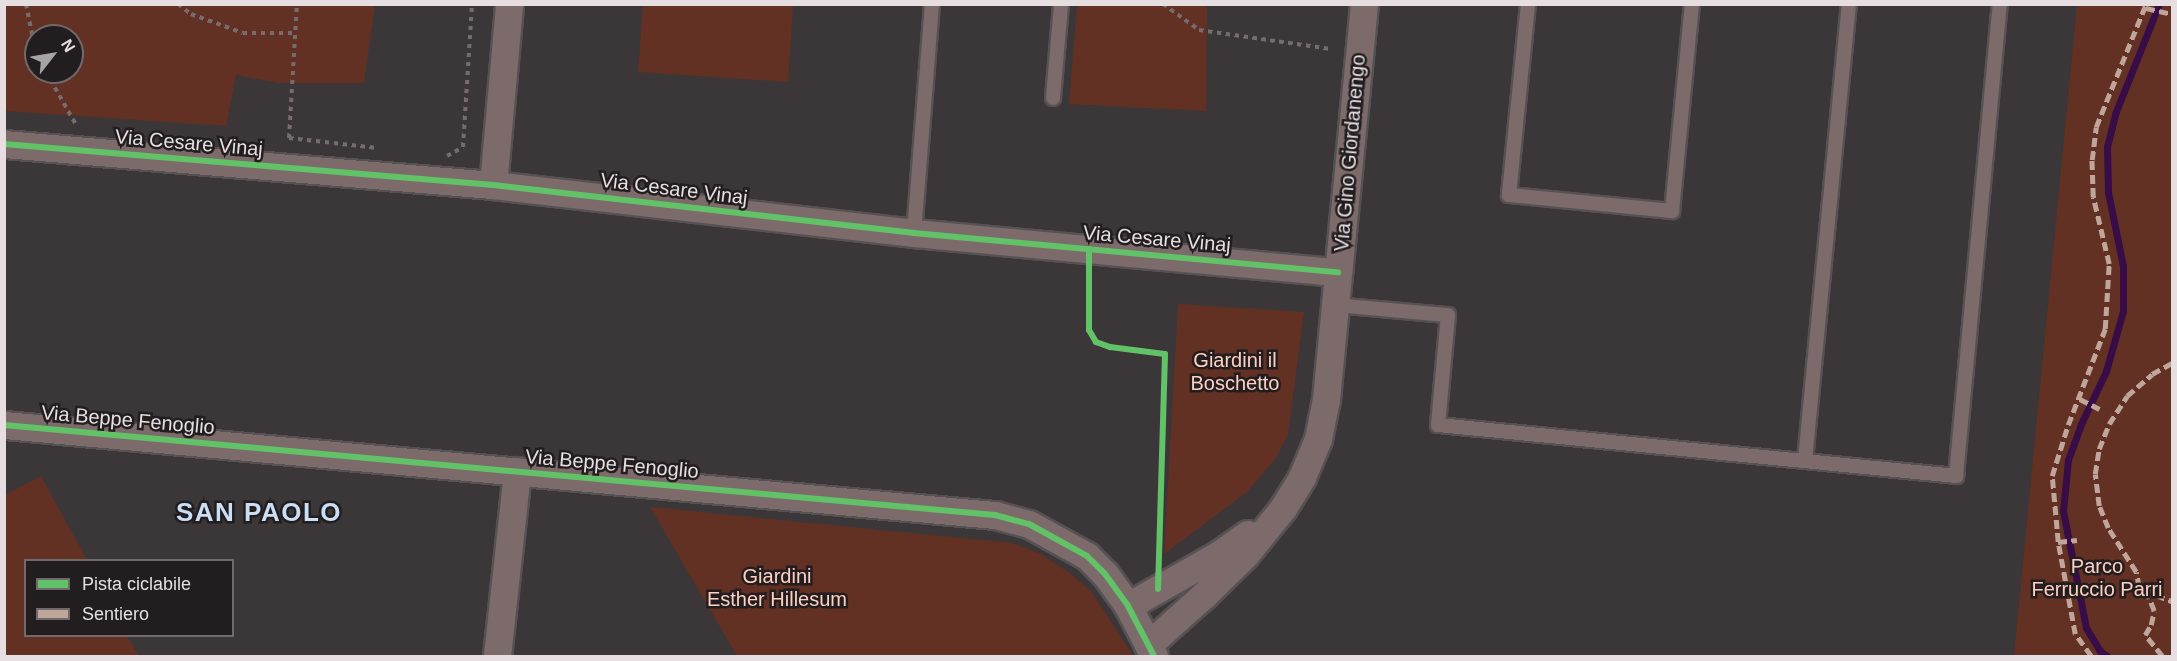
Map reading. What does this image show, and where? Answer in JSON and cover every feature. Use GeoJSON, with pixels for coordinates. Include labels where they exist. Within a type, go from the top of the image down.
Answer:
{"type":"FeatureCollection","features":[{"type":"Feature","properties":{"kind":"street"},"geometry":{"type":"LineString","coordinates":[[493,185],[510,4]]}},
{"type":"Feature","properties":{"kind":"street","name":"Via Gino Giordanengo"},"geometry":{"type":"LineString","coordinates":[[1151,651],[1237,563],[1282,508],[1302,477],[1318,439],[1326,399],[1364,4]]}},
{"type":"Feature","properties":{"kind":"street","name":"Via Cesare Vinaj"},"geometry":{"type":"LineString","coordinates":[[4,144],[493,185],[914,233],[1338,272]]}},
{"type":"Feature","properties":{"kind":"street","name":"Via Beppe Fenoglio"},"geometry":{"type":"LineString","coordinates":[[4,425],[995,515],[1029,524],[1087,556],[1106,574],[1128,606],[1151,651]]}},
{"type":"Feature","properties":{"kind":"street"},"geometry":{"type":"LineString","coordinates":[[497,657],[517,471]]}},
{"type":"Feature","properties":{"kind":"street","name":"Via Gino Giordanengo"},"geometry":{"type":"LineString","coordinates":[[1128,606],[1219,554],[1282,508]]}},
{"type":"Feature","properties":{"kind":"lane"},"geometry":{"type":"LineString","coordinates":[[914,233],[932,4]]}},
{"type":"Feature","properties":{"kind":"lane"},"geometry":{"type":"LineString","coordinates":[[1053,98],[1061,4]]}},
{"type":"Feature","properties":{"kind":"lane"},"geometry":{"type":"LineString","coordinates":[[1528,4],[1509,195],[1672,211],[1692,4]]}},
{"type":"Feature","properties":{"kind":"lane"},"geometry":{"type":"LineString","coordinates":[[1805,460],[1849,4]]}},
{"type":"Feature","properties":{"kind":"lane"},"geometry":{"type":"LineString","coordinates":[[1335,304],[1448,315],[1438,425],[1956,476],[2000,4]]}},
{"type":"Feature","properties":{"kind":"path"},"geometry":{"type":"LineString","coordinates":[[26,4],[30,24]]}},
{"type":"Feature","properties":{"kind":"path"},"geometry":{"type":"LineString","coordinates":[[178,4],[191,14],[243,33],[294,33]]}},
{"type":"Feature","properties":{"kind":"path"},"geometry":{"type":"LineString","coordinates":[[287,168],[297,4]]}},
{"type":"Feature","properties":{"kind":"path"},"geometry":{"type":"LineString","coordinates":[[436,155],[447,156],[463,147],[472,4]]}},
{"type":"Feature","properties":{"kind":"path"},"geometry":{"type":"LineString","coordinates":[[1163,4],[1199,30],[1331,49]]}},
{"type":"Feature","properties":{"kind":"path"},"geometry":{"type":"LineString","coordinates":[[53,84],[75,123]]}},
{"type":"Feature","properties":{"kind":"path"},"geometry":{"type":"LineString","coordinates":[[289,138],[380,148]]}},
{"type":"Feature","properties":{"kind":"green space"},"geometry":{"type":"Polygon","coordinates":[[[5,4],[375,4],[364,83],[279,83],[236,75],[226,126],[5,111],[5,4]]]}},
{"type":"Feature","properties":{"kind":"green space"},"geometry":{"type":"Polygon","coordinates":[[[643,4],[793,5],[788,82],[638,72],[643,4]]]}},
{"type":"Feature","properties":{"kind":"green space"},"geometry":{"type":"Polygon","coordinates":[[[1077,5],[1207,5],[1206,111],[1069,104],[1077,5]]]}},
{"type":"Feature","properties":{"kind":"green space","name":"Parco Ferruccio Parri"},"geometry":{"type":"Polygon","coordinates":[[[2077,5],[2172,5],[2172,656],[2014,656],[2077,5]]]}},
{"type":"Feature","properties":{"kind":"green space","name":"Giardini il Boschetto"},"geometry":{"type":"Polygon","coordinates":[[[1178,304],[1304,312],[1288,434],[1276,458],[1247,492],[1164,554],[1178,304]]]}},
{"type":"Feature","properties":{"kind":"green space"},"geometry":{"type":"Polygon","coordinates":[[[41,476],[86,559],[24,559],[24,637],[128,637],[139,656],[5,656],[5,495],[41,476]]]}},
{"type":"Feature","properties":{"kind":"green space","name":"Giardini Esther Hillesum"},"geometry":{"type":"Polygon","coordinates":[[[650,507],[1012,543],[1041,554],[1091,591],[1132,654],[1129,656],[737,656],[650,507]]]}},
{"type":"Feature","properties":{"kind":"waterway"},"geometry":{"type":"LineString","coordinates":[[2107,656],[2100,651],[2086,628],[2063,511],[2068,460],[2081,424],[2106,371],[2123,311],[2123,266],[2108,192],[2107,147],[2115,114],[2159,4]]}},
{"type":"Feature","properties":{"kind":"marked path"},"geometry":{"type":"LineString","coordinates":[[2091,656],[2075,634],[2058,542],[2052,476],[2068,425],[2105,329],[2109,264],[2093,197],[2092,160],[2096,127],[2146,4]]}},
{"type":"Feature","properties":{"kind":"marked path"},"geometry":{"type":"LineString","coordinates":[[2146,8],[2168,13]]}},
{"type":"Feature","properties":{"kind":"marked path"},"geometry":{"type":"LineString","coordinates":[[2162,656],[2145,635],[2151,625],[2154,611],[2149,598],[2139,587],[2136,572],[2108,528],[2099,506],[2095,474],[2099,449],[2109,424],[2127,396],[2152,374],[2172,363]]}},
{"type":"Feature","properties":{"kind":"marked path"},"geometry":{"type":"LineString","coordinates":[[2080,399],[2100,409]]}},
{"type":"Feature","properties":{"kind":"marked path"},"geometry":{"type":"LineString","coordinates":[[2058,542],[2077,540]]}},
{"type":"Feature","properties":{"kind":"marked path"},"geometry":{"type":"LineString","coordinates":[[2148,586],[2156,595],[2172,601]]}},
{"type":"Feature","properties":{"kind":"cycle path"},"geometry":{"type":"LineString","coordinates":[[4,144],[493,185],[914,233],[1338,272]]}},
{"type":"Feature","properties":{"kind":"cycle path"},"geometry":{"type":"LineString","coordinates":[[1089,249],[1089,330],[1096,342],[1110,347],[1165,354],[1158,589]]}},
{"type":"Feature","properties":{"kind":"cycle path"},"geometry":{"type":"LineString","coordinates":[[4,425],[995,515],[1029,524],[1087,556],[1105,574],[1128,606],[1154,656]]}},
{"type":"Feature","properties":{"kind":"district","name":"SAN PAOLO"},"geometry":{"type":"Point","coordinates":[259,513]}}]}
